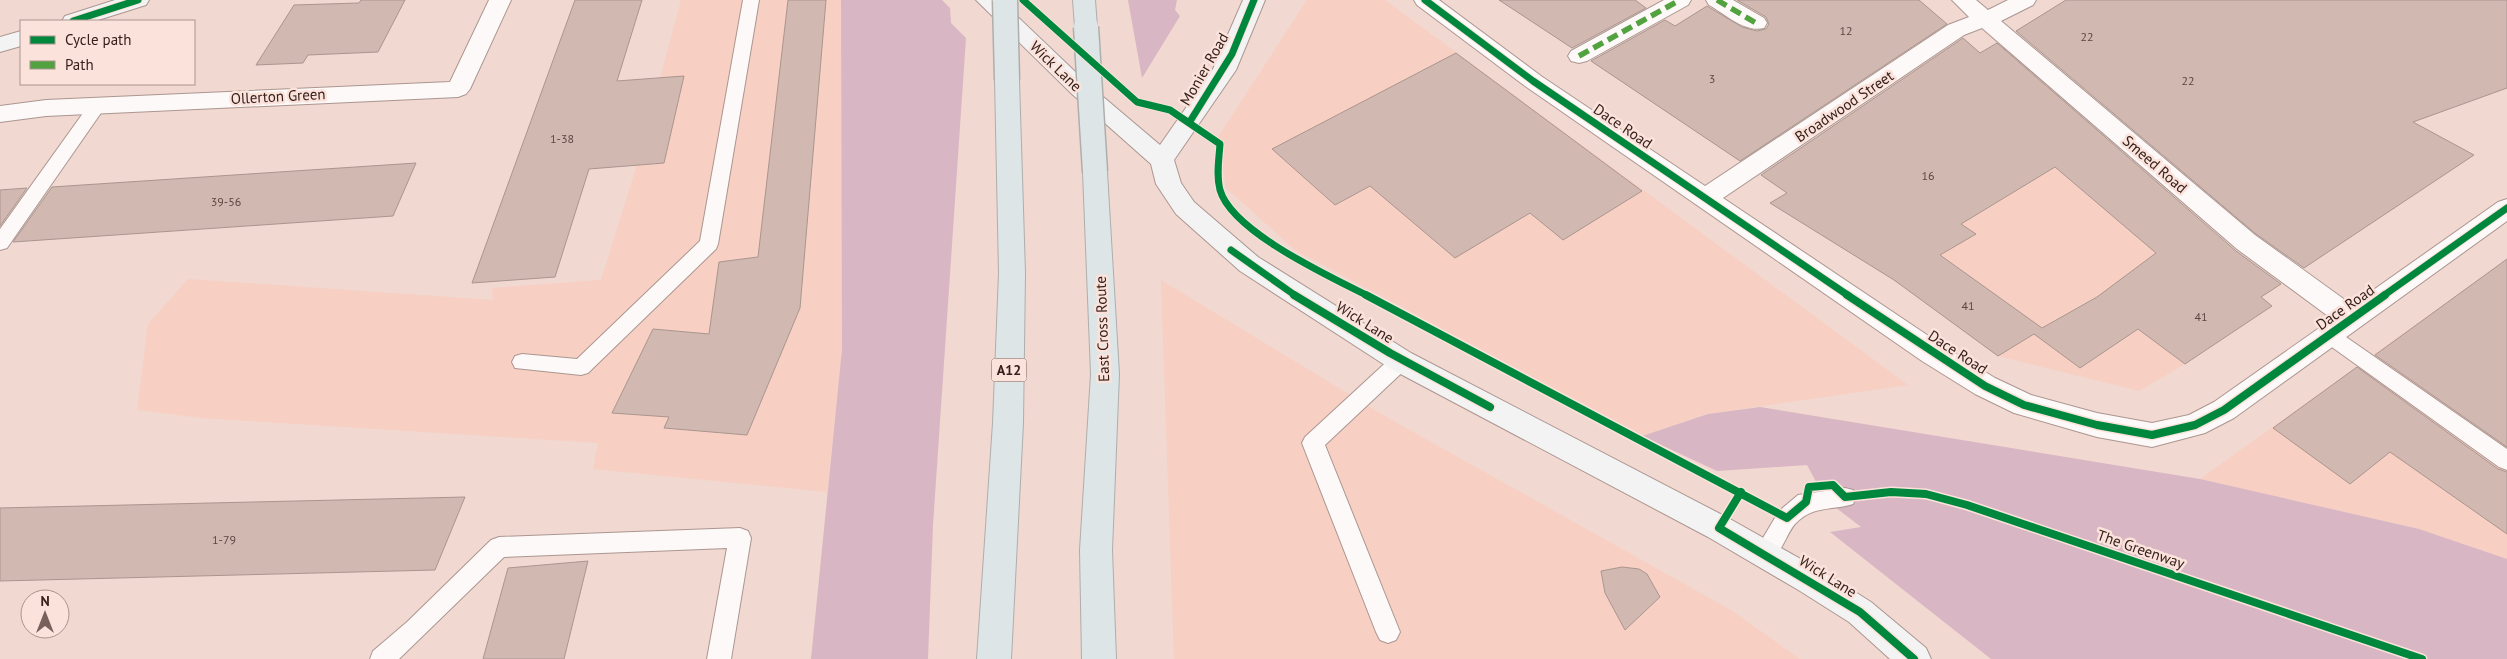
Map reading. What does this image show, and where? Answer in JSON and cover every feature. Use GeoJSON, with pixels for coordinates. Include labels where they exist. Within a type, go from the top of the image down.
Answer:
{"type":"FeatureCollection","features":[{"type":"Feature","properties":{"kind":"highway","name":"A12"},"geometry":{"type":"LineString","coordinates":[[994,659],[1008,423],[1012,273],[1005,0]]}},
{"type":"Feature","properties":{"kind":"highway","name":"East Cross Route"},"geometry":{"type":"LineString","coordinates":[[1084,0],[1105,374],[1096,550],[1099,659]]}},
{"type":"Feature","properties":{"kind":"street"},"geometry":{"type":"LineString","coordinates":[[76,20],[138,0]]}},
{"type":"Feature","properties":{"kind":"street","name":"Ollerton Green"},"geometry":{"type":"LineString","coordinates":[[0,114],[46,108],[458,89],[500,0]]}},
{"type":"Feature","properties":{"kind":"street","name":"Wick Lane"},"geometry":{"type":"LineString","coordinates":[[987,0],[1080,89],[1162,160],[1169,184],[1185,208],[1231,250],[1268,278],[1401,361],[1765,553],[1860,612],[1914,659]]}},
{"type":"Feature","properties":{"kind":"street","name":"Monier Road"},"geometry":{"type":"LineString","coordinates":[[1162,160],[1224,70],[1254,0]]}},
{"type":"Feature","properties":{"kind":"street","name":"Dace Road"},"geometry":{"type":"LineString","coordinates":[[1425,0],[1532,81],[1985,386],[2024,405],[2097,425],[2152,435],[2195,425],[2224,410],[2507,208]]}},
{"type":"Feature","properties":{"kind":"street"},"geometry":{"type":"LineString","coordinates":[[1579,56],[1680,0]]}},
{"type":"Feature","properties":{"kind":"street"},"geometry":{"type":"LineString","coordinates":[[1717,0],[1756,23]]}},
{"type":"Feature","properties":{"kind":"street","name":"Smeed Road"},"geometry":{"type":"LineString","coordinates":[[1963,0],[2246,242],[2352,319]]}},
{"type":"Feature","properties":{"kind":"street","name":"Broadwood Street"},"geometry":{"type":"LineString","coordinates":[[1705,198],[1956,30],[1986,19],[2025,0]]}},
{"type":"Feature","properties":{"kind":"street"},"geometry":{"type":"LineString","coordinates":[[0,45],[20,38]]}},
{"type":"Feature","properties":{"kind":"lane"},"geometry":{"type":"LineString","coordinates":[[522,362],[581,367],[708,244],[751,0]]}},
{"type":"Feature","properties":{"kind":"lane"},"geometry":{"type":"LineString","coordinates":[[0,243],[96,106]]}},
{"type":"Feature","properties":{"kind":"lane"},"geometry":{"type":"LineString","coordinates":[[2329,335],[2507,461]]}},
{"type":"Feature","properties":{"kind":"lane"},"geometry":{"type":"LineString","coordinates":[[1388,632],[1313,443],[1401,361]]}},
{"type":"Feature","properties":{"kind":"lane"},"geometry":{"type":"LineString","coordinates":[[1765,553],[1788,518],[1806,502],[1845,498]]}},
{"type":"Feature","properties":{"kind":"lane"},"geometry":{"type":"LineString","coordinates":[[382,659],[415,630],[499,547],[740,538],[719,659]]}},
{"type":"Feature","properties":{"kind":"shaded area"},"geometry":{"type":"Polygon","coordinates":[[[681,0],[841,0],[842,349],[827,492],[593,469],[598,443],[201,418],[137,410],[148,324],[188,279],[493,300],[492,288],[601,280],[637,165],[681,0]]]}},
{"type":"Feature","properties":{"kind":"shaded area"},"geometry":{"type":"Polygon","coordinates":[[[841,0],[942,0],[950,8],[951,23],[966,38],[933,525],[928,659],[811,659],[842,349],[841,0]]]}},
{"type":"Feature","properties":{"kind":"shaded area"},"geometry":{"type":"Polygon","coordinates":[[[1128,0],[1177,0],[1175,10],[1180,16],[1142,78],[1128,0]]]}},
{"type":"Feature","properties":{"kind":"shaded area"},"geometry":{"type":"Polygon","coordinates":[[[1307,0],[1385,0],[1908,385],[1708,414],[1642,436],[1295,250],[1226,188],[1218,137],[1307,0]]]}},
{"type":"Feature","properties":{"kind":"shaded area"},"geometry":{"type":"Polygon","coordinates":[[[2089,146],[2196,242],[2272,306],[2185,364],[2139,391],[1998,356],[1894,280],[1975,234],[1961,224],[2089,146]]]}},
{"type":"Feature","properties":{"kind":"shaded area"},"geometry":{"type":"Polygon","coordinates":[[[2507,259],[2507,559],[2419,529],[2200,479],[2507,259]]]}},
{"type":"Feature","properties":{"kind":"shaded area"},"geometry":{"type":"Polygon","coordinates":[[[1161,280],[1390,419],[1731,610],[1800,659],[1174,659],[1161,280]]]}},
{"type":"Feature","properties":{"kind":"shaded area"},"geometry":{"type":"Polygon","coordinates":[[[1760,407],[2200,479],[2419,529],[2507,559],[2507,659],[1991,659],[1830,532],[1861,527],[1826,500],[1807,465],[1717,471],[1642,436],[1708,414],[1760,407]]]}},
{"type":"Feature","properties":{"kind":"building"},"geometry":{"type":"Polygon","coordinates":[[[361,0],[405,0],[378,52],[308,55],[303,63],[256,65],[294,5],[359,3],[361,0]]]}},
{"type":"Feature","properties":{"kind":"building"},"geometry":{"type":"Polygon","coordinates":[[[575,0],[642,0],[617,81],[684,76],[664,163],[589,169],[555,277],[472,283],[575,0]]]}},
{"type":"Feature","properties":{"kind":"building"},"geometry":{"type":"Polygon","coordinates":[[[788,0],[826,0],[800,308],[747,435],[664,428],[669,417],[612,413],[653,329],[709,334],[719,262],[758,257],[788,0]]]}},
{"type":"Feature","properties":{"kind":"building"},"geometry":{"type":"Polygon","coordinates":[[[1499,0],[1635,0],[1646,8],[1572,48],[1499,0]]]}},
{"type":"Feature","properties":{"kind":"building"},"geometry":{"type":"Polygon","coordinates":[[[1737,0],[1919,0],[1947,24],[1740,161],[1591,61],[1665,20],[1675,26],[1707,6],[1742,27],[1757,31],[1766,29],[1769,24],[1766,17],[1737,0]]]}},
{"type":"Feature","properties":{"kind":"building"},"geometry":{"type":"Polygon","coordinates":[[[2066,0],[2507,0],[2507,88],[2413,122],[2474,155],[2304,268],[2256,234],[2016,31],[2066,0]]]}},
{"type":"Feature","properties":{"kind":"building"},"geometry":{"type":"Polygon","coordinates":[[[1963,38],[1980,53],[1997,43],[2236,251],[2281,284],[2261,297],[2272,306],[2185,364],[2138,329],[2080,368],[2034,334],[1998,356],[1894,280],[1770,203],[1787,193],[1761,175],[1963,38]],[[2055,167],[1961,224],[1976,234],[1940,255],[2042,328],[2097,297],[2156,253],[2055,167]]]}},
{"type":"Feature","properties":{"kind":"building"},"geometry":{"type":"Polygon","coordinates":[[[1456,53],[1642,191],[1563,240],[1530,213],[1455,258],[1370,186],[1335,205],[1272,149],[1456,53]]]}},
{"type":"Feature","properties":{"kind":"building"},"geometry":{"type":"Polygon","coordinates":[[[416,163],[393,216],[13,242],[52,187],[416,163]]]}},
{"type":"Feature","properties":{"kind":"building"},"geometry":{"type":"Polygon","coordinates":[[[27,188],[0,226],[0,190],[27,188]]]}},
{"type":"Feature","properties":{"kind":"building"},"geometry":{"type":"Polygon","coordinates":[[[2507,259],[2507,447],[2375,355],[2507,259]]]}},
{"type":"Feature","properties":{"kind":"building"},"geometry":{"type":"Polygon","coordinates":[[[2357,367],[2498,469],[2507,472],[2507,534],[2390,452],[2350,484],[2273,428],[2357,367]]]}},
{"type":"Feature","properties":{"kind":"building"},"geometry":{"type":"Polygon","coordinates":[[[465,497],[435,570],[0,581],[0,508],[465,497]]]}},
{"type":"Feature","properties":{"kind":"building"},"geometry":{"type":"Polygon","coordinates":[[[588,561],[564,659],[483,659],[508,568],[588,561]]]}},
{"type":"Feature","properties":{"kind":"building"},"geometry":{"type":"Polygon","coordinates":[[[1622,567],[1639,569],[1647,574],[1660,597],[1625,630],[1605,593],[1601,571],[1622,567]]]}},
{"type":"Feature","properties":{"kind":"marked path"},"geometry":{"type":"LineString","coordinates":[[1579,56],[1680,0]]}},
{"type":"Feature","properties":{"kind":"marked path"},"geometry":{"type":"LineString","coordinates":[[1717,0],[1756,23]]}},
{"type":"Feature","properties":{"kind":"cycle path"},"geometry":{"type":"LineString","coordinates":[[76,20],[138,0]]}},
{"type":"Feature","properties":{"kind":"cycle path","name":"The Greenway"},"geometry":{"type":"LineString","coordinates":[[1023,0],[1137,102],[1170,110],[1220,144],[1218,167],[1220,191],[1224,201],[1231,210],[1251,228],[1294,257],[1787,518],[1806,502],[1809,487],[1833,485],[1845,497],[1891,492],[1926,494],[1967,505],[2422,659]]}},
{"type":"Feature","properties":{"kind":"cycle path"},"geometry":{"type":"LineString","coordinates":[[1189,123],[1232,54],[1254,0]]}},
{"type":"Feature","properties":{"kind":"cycle path"},"geometry":{"type":"LineString","coordinates":[[1425,0],[1533,81],[1932,353],[1985,386],[2024,405],[2097,425],[2152,435],[2195,425],[2224,410],[2507,208]]}},
{"type":"Feature","properties":{"kind":"cycle path"},"geometry":{"type":"LineString","coordinates":[[1231,250],[1292,294],[1324,314],[1423,372],[1490,407]]}},
{"type":"Feature","properties":{"kind":"cycle path"},"geometry":{"type":"LineString","coordinates":[[1741,492],[1719,528],[1811,581],[1860,612],[1914,659]]}}]}
